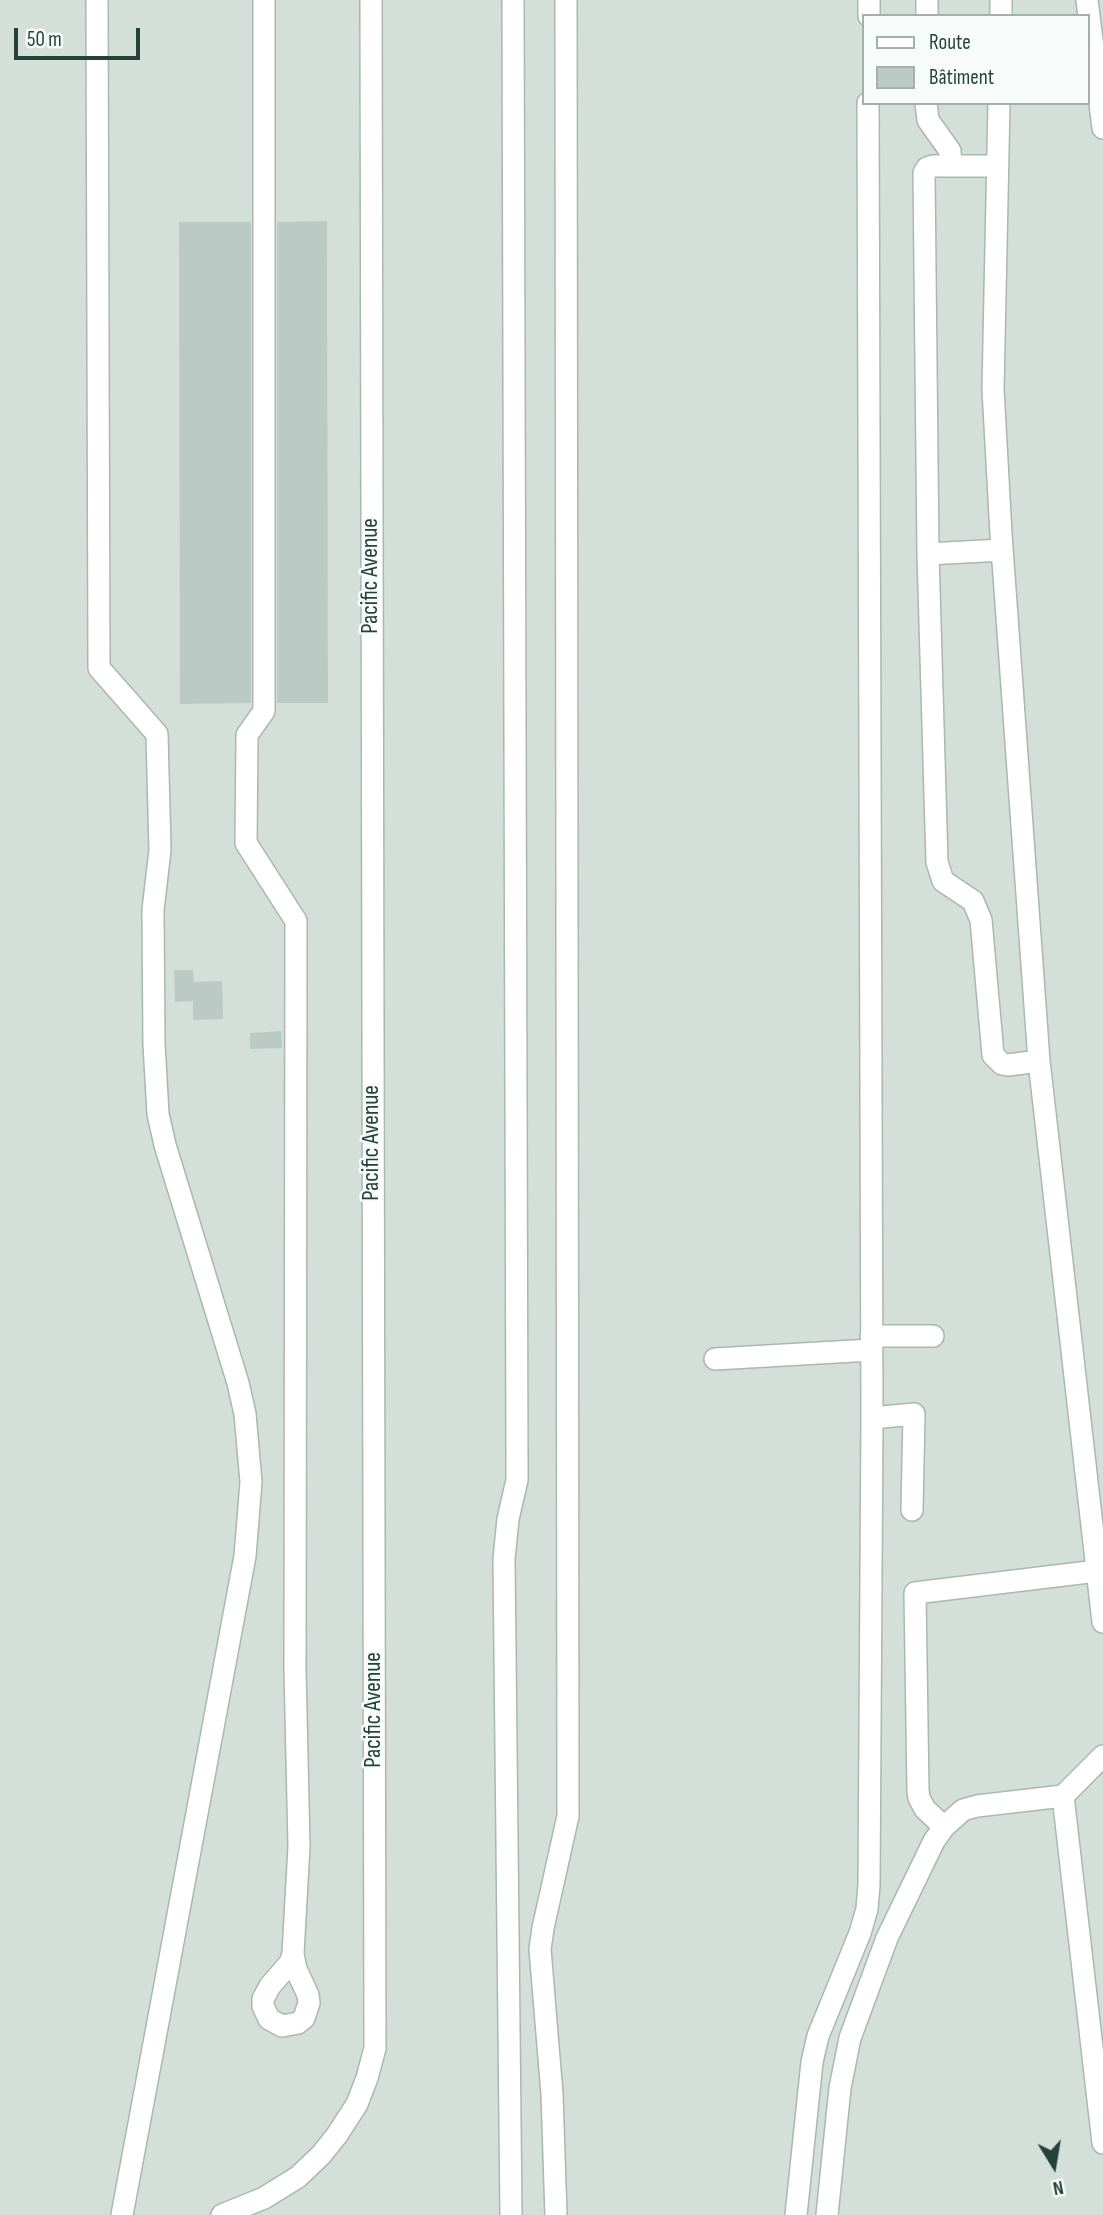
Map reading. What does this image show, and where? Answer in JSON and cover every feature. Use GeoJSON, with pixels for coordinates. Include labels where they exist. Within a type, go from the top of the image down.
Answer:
{"type":"FeatureCollection","features":[{"type":"Feature","properties":{"kind":"street"},"geometry":{"type":"LineString","coordinates":[[97,0],[99,668],[157,734],[160,850],[153,910],[154,1044],[158,1114],[238,1383],[247,1427],[251,1482],[245,1556],[122,2215]]}},
{"type":"Feature","properties":{"kind":"street"},"geometry":{"type":"LineString","coordinates":[[264,0],[264,711],[247,735],[246,843],[296,921],[295,1670],[299,1846],[293,1954]]}},
{"type":"Feature","properties":{"kind":"street","name":"Pacific Avenue"},"geometry":{"type":"LineString","coordinates":[[222,2215],[264,2198],[298,2176],[321,2155],[356,2104],[375,2048],[370,0]]}},
{"type":"Feature","properties":{"kind":"street"},"geometry":{"type":"LineString","coordinates":[[510,2215],[504,1559],[508,1519],[517,1480],[513,0]]}},
{"type":"Feature","properties":{"kind":"street"},"geometry":{"type":"LineString","coordinates":[[556,2215],[552,2094],[540,1949],[568,1816],[566,0]]}},
{"type":"Feature","properties":{"kind":"street"},"geometry":{"type":"LineString","coordinates":[[1089,16],[1103,128]]}},
{"type":"Feature","properties":{"kind":"street"},"geometry":{"type":"LineString","coordinates":[[796,2215],[812,2062],[818,2036],[860,1933],[868,1897],[872,1418],[868,105]]}},
{"type":"Feature","properties":{"kind":"street"},"geometry":{"type":"LineString","coordinates":[[926,105],[928,120],[950,151],[951,166]]}},
{"type":"Feature","properties":{"kind":"street"},"geometry":{"type":"LineString","coordinates":[[999,105],[993,389],[1002,550],[1039,1061],[1096,1504],[1097,1571],[1103,1622]]}},
{"type":"Feature","properties":{"kind":"street"},"geometry":{"type":"LineString","coordinates":[[998,166],[933,166],[927,168],[924,173],[928,554],[938,867],[946,883],[973,901],[981,920],[993,1055],[1002,1064],[1008,1065],[1039,1061]]}},
{"type":"Feature","properties":{"kind":"street"},"geometry":{"type":"LineString","coordinates":[[928,554],[1002,550]]}},
{"type":"Feature","properties":{"kind":"street"},"geometry":{"type":"LineString","coordinates":[[715,1359],[933,1336]]}},
{"type":"Feature","properties":{"kind":"street"},"geometry":{"type":"LineString","coordinates":[[872,1418],[914,1414],[912,1510]]}},
{"type":"Feature","properties":{"kind":"street"},"geometry":{"type":"LineString","coordinates":[[944,1827],[925,1809],[918,1790],[915,1593],[1097,1571]]}},
{"type":"Feature","properties":{"kind":"street"},"geometry":{"type":"LineString","coordinates":[[827,2215],[840,2088],[850,2038],[887,1938],[934,1841],[944,1827],[963,1811],[977,1806],[1063,1796],[1103,1756]]}},
{"type":"Feature","properties":{"kind":"street"},"geometry":{"type":"LineString","coordinates":[[1063,1796],[1103,2143]]}},
{"type":"Feature","properties":{"kind":"shaded area"},"geometry":{"type":"Polygon","coordinates":[[[0,0],[1103,0],[1103,2215],[0,2215],[0,0]]]}},
{"type":"Feature","properties":{"kind":"building"},"geometry":{"type":"Polygon","coordinates":[[[327,221],[328,703],[277,703],[277,222],[327,221]]]}},
{"type":"Feature","properties":{"kind":"building"},"geometry":{"type":"Polygon","coordinates":[[[179,222],[251,222],[251,703],[180,704],[179,222]]]}},
{"type":"Feature","properties":{"kind":"building"},"geometry":{"type":"Polygon","coordinates":[[[174,970],[193,970],[194,982],[222,981],[223,1019],[193,1020],[193,1001],[175,1002],[174,970]]]}},
{"type":"Feature","properties":{"kind":"building"},"geometry":{"type":"Polygon","coordinates":[[[281,1031],[282,1048],[250,1049],[250,1033],[281,1031]]]}}]}
